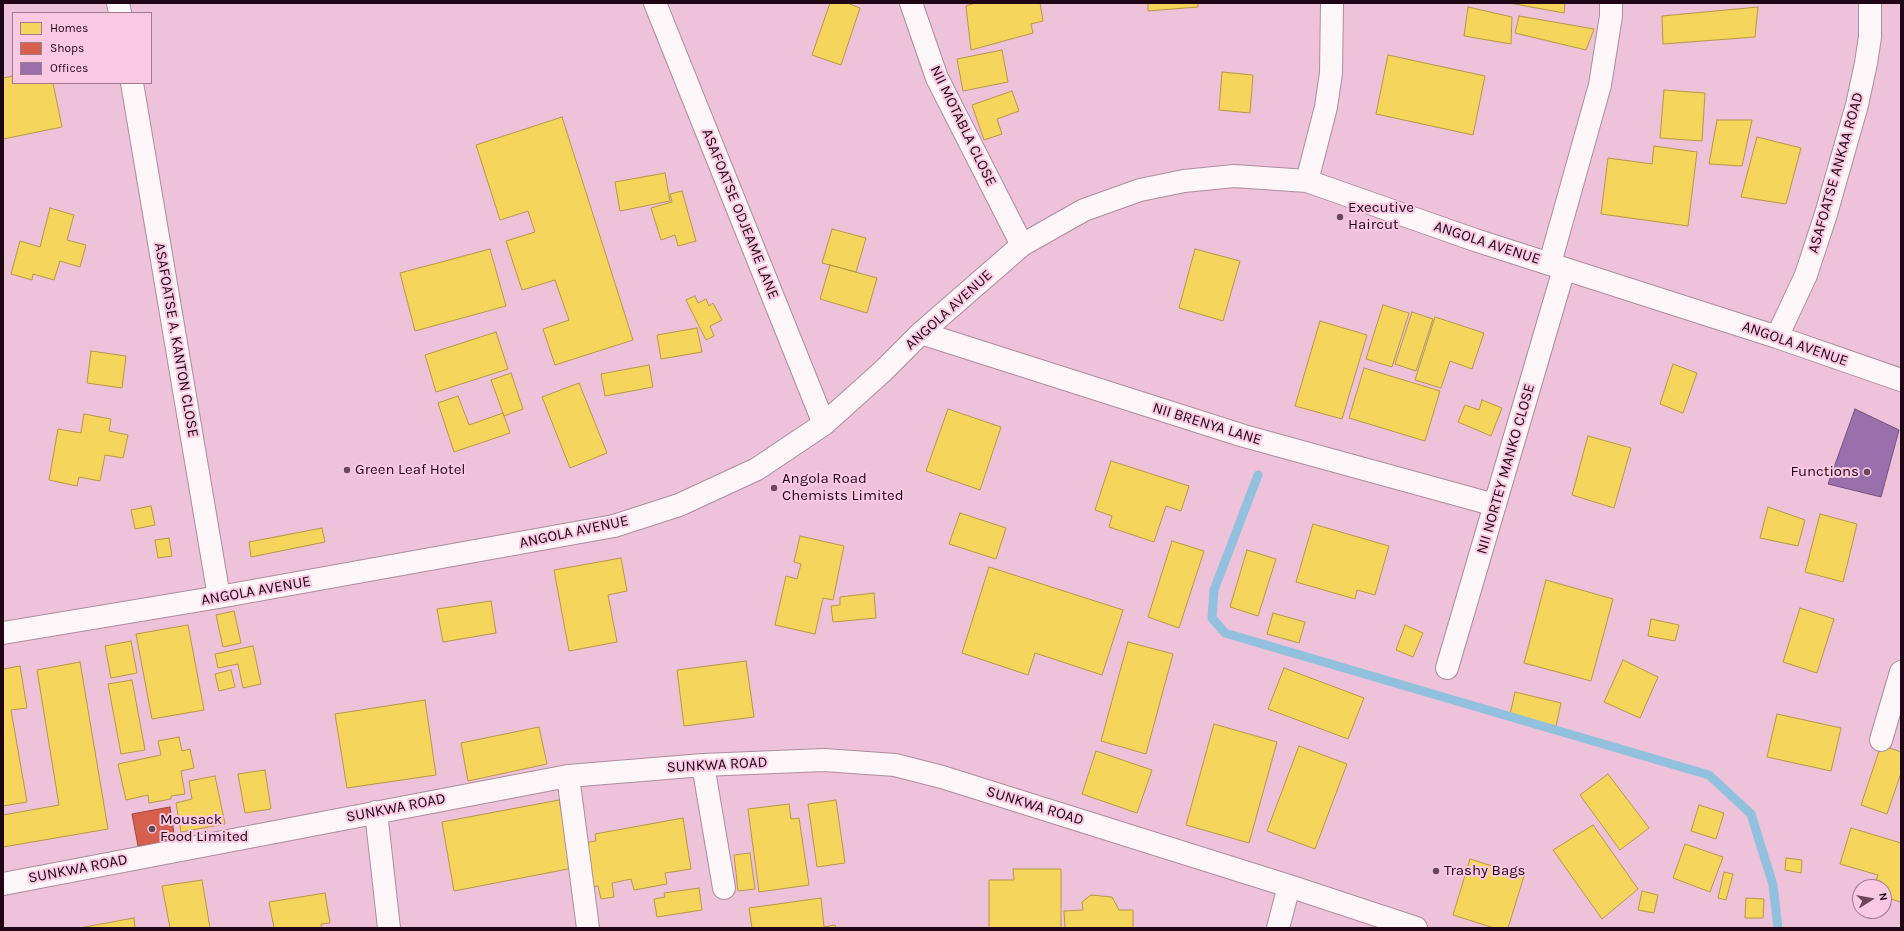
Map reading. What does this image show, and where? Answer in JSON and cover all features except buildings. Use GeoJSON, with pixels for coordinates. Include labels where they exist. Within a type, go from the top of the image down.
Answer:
{"type":"FeatureCollection","features":[{"type":"Feature","properties":{"kind":"street","name":"ASAFOATSE ODJEAME LANE"},"geometry":{"type":"LineString","coordinates":[[655,3],[824,424]]}},
{"type":"Feature","properties":{"kind":"street","name":"NII MOTABLA CLOSE"},"geometry":{"type":"LineString","coordinates":[[912,3],[937,78],[1022,245]]}},
{"type":"Feature","properties":{"kind":"street"},"geometry":{"type":"LineString","coordinates":[[1307,181],[1326,107],[1331,73],[1332,3]]}},
{"type":"Feature","properties":{"kind":"street","name":"NII NORTEY MANKO CLOSE"},"geometry":{"type":"LineString","coordinates":[[1447,668],[1495,505],[1557,266],[1600,85],[1611,16],[1611,3]]}},
{"type":"Feature","properties":{"kind":"street","name":"ASAFOATSE ANKAA ROAD"},"geometry":{"type":"LineString","coordinates":[[1777,337],[1806,276],[1826,214],[1855,113],[1870,37],[1870,3]]}},
{"type":"Feature","properties":{"kind":"street","name":"ASAFOATSE A. KANTON CLOSE"},"geometry":{"type":"LineString","coordinates":[[132,84],[220,598]]}},
{"type":"Feature","properties":{"kind":"street","name":"ANGOLA AVENUE"},"geometry":{"type":"LineString","coordinates":[[3,633],[220,598],[614,526],[680,505],[757,469],[824,424],[883,371],[921,333],[1022,245],[1084,210],[1140,190],[1184,180],[1234,176],[1307,181],[1475,240],[1777,337],[1901,380]]}},
{"type":"Feature","properties":{"kind":"street","name":"NII BRENYA LANE"},"geometry":{"type":"LineString","coordinates":[[921,333],[1244,436],[1495,505]]}},
{"type":"Feature","properties":{"kind":"street"},"geometry":{"type":"LineString","coordinates":[[1881,740],[1901,672]]}},
{"type":"Feature","properties":{"kind":"street","name":"SUNKWA ROAD"},"geometry":{"type":"LineString","coordinates":[[3,884],[568,776],[703,765],[824,760],[895,765],[942,777],[1289,886],[1416,928]]}},
{"type":"Feature","properties":{"kind":"street"},"geometry":{"type":"LineString","coordinates":[[703,765],[724,888]]}},
{"type":"Feature","properties":{"kind":"street"},"geometry":{"type":"LineString","coordinates":[[568,776],[588,928]]}},
{"type":"Feature","properties":{"kind":"street"},"geometry":{"type":"LineString","coordinates":[[376,812],[389,928]]}},
{"type":"Feature","properties":{"kind":"street"},"geometry":{"type":"LineString","coordinates":[[1278,928],[1289,886]]}},
{"type":"Feature","properties":{"kind":"waterway"},"geometry":{"type":"LineString","coordinates":[[1258,475],[1214,590],[1212,618],[1225,633],[1709,775],[1751,814],[1773,885],[1778,928]]}},
{"type":"Feature","properties":{"kind":"place","name":"Executive Haircut"},"geometry":{"type":"Point","coordinates":[1340,217]}},
{"type":"Feature","properties":{"kind":"place","name":"Green Leaf Hotel"},"geometry":{"type":"Point","coordinates":[347,470]}},
{"type":"Feature","properties":{"kind":"place","name":"Functions"},"geometry":{"type":"Point","coordinates":[1867,472]}},
{"type":"Feature","properties":{"kind":"place","name":"Angola Road Chemists Limited"},"geometry":{"type":"Point","coordinates":[774,488]}},
{"type":"Feature","properties":{"kind":"place","name":"Mousack Food Limited"},"geometry":{"type":"Point","coordinates":[152,829]}},
{"type":"Feature","properties":{"kind":"place","name":"Trashy Bags"},"geometry":{"type":"Point","coordinates":[1436,871]}}]}
